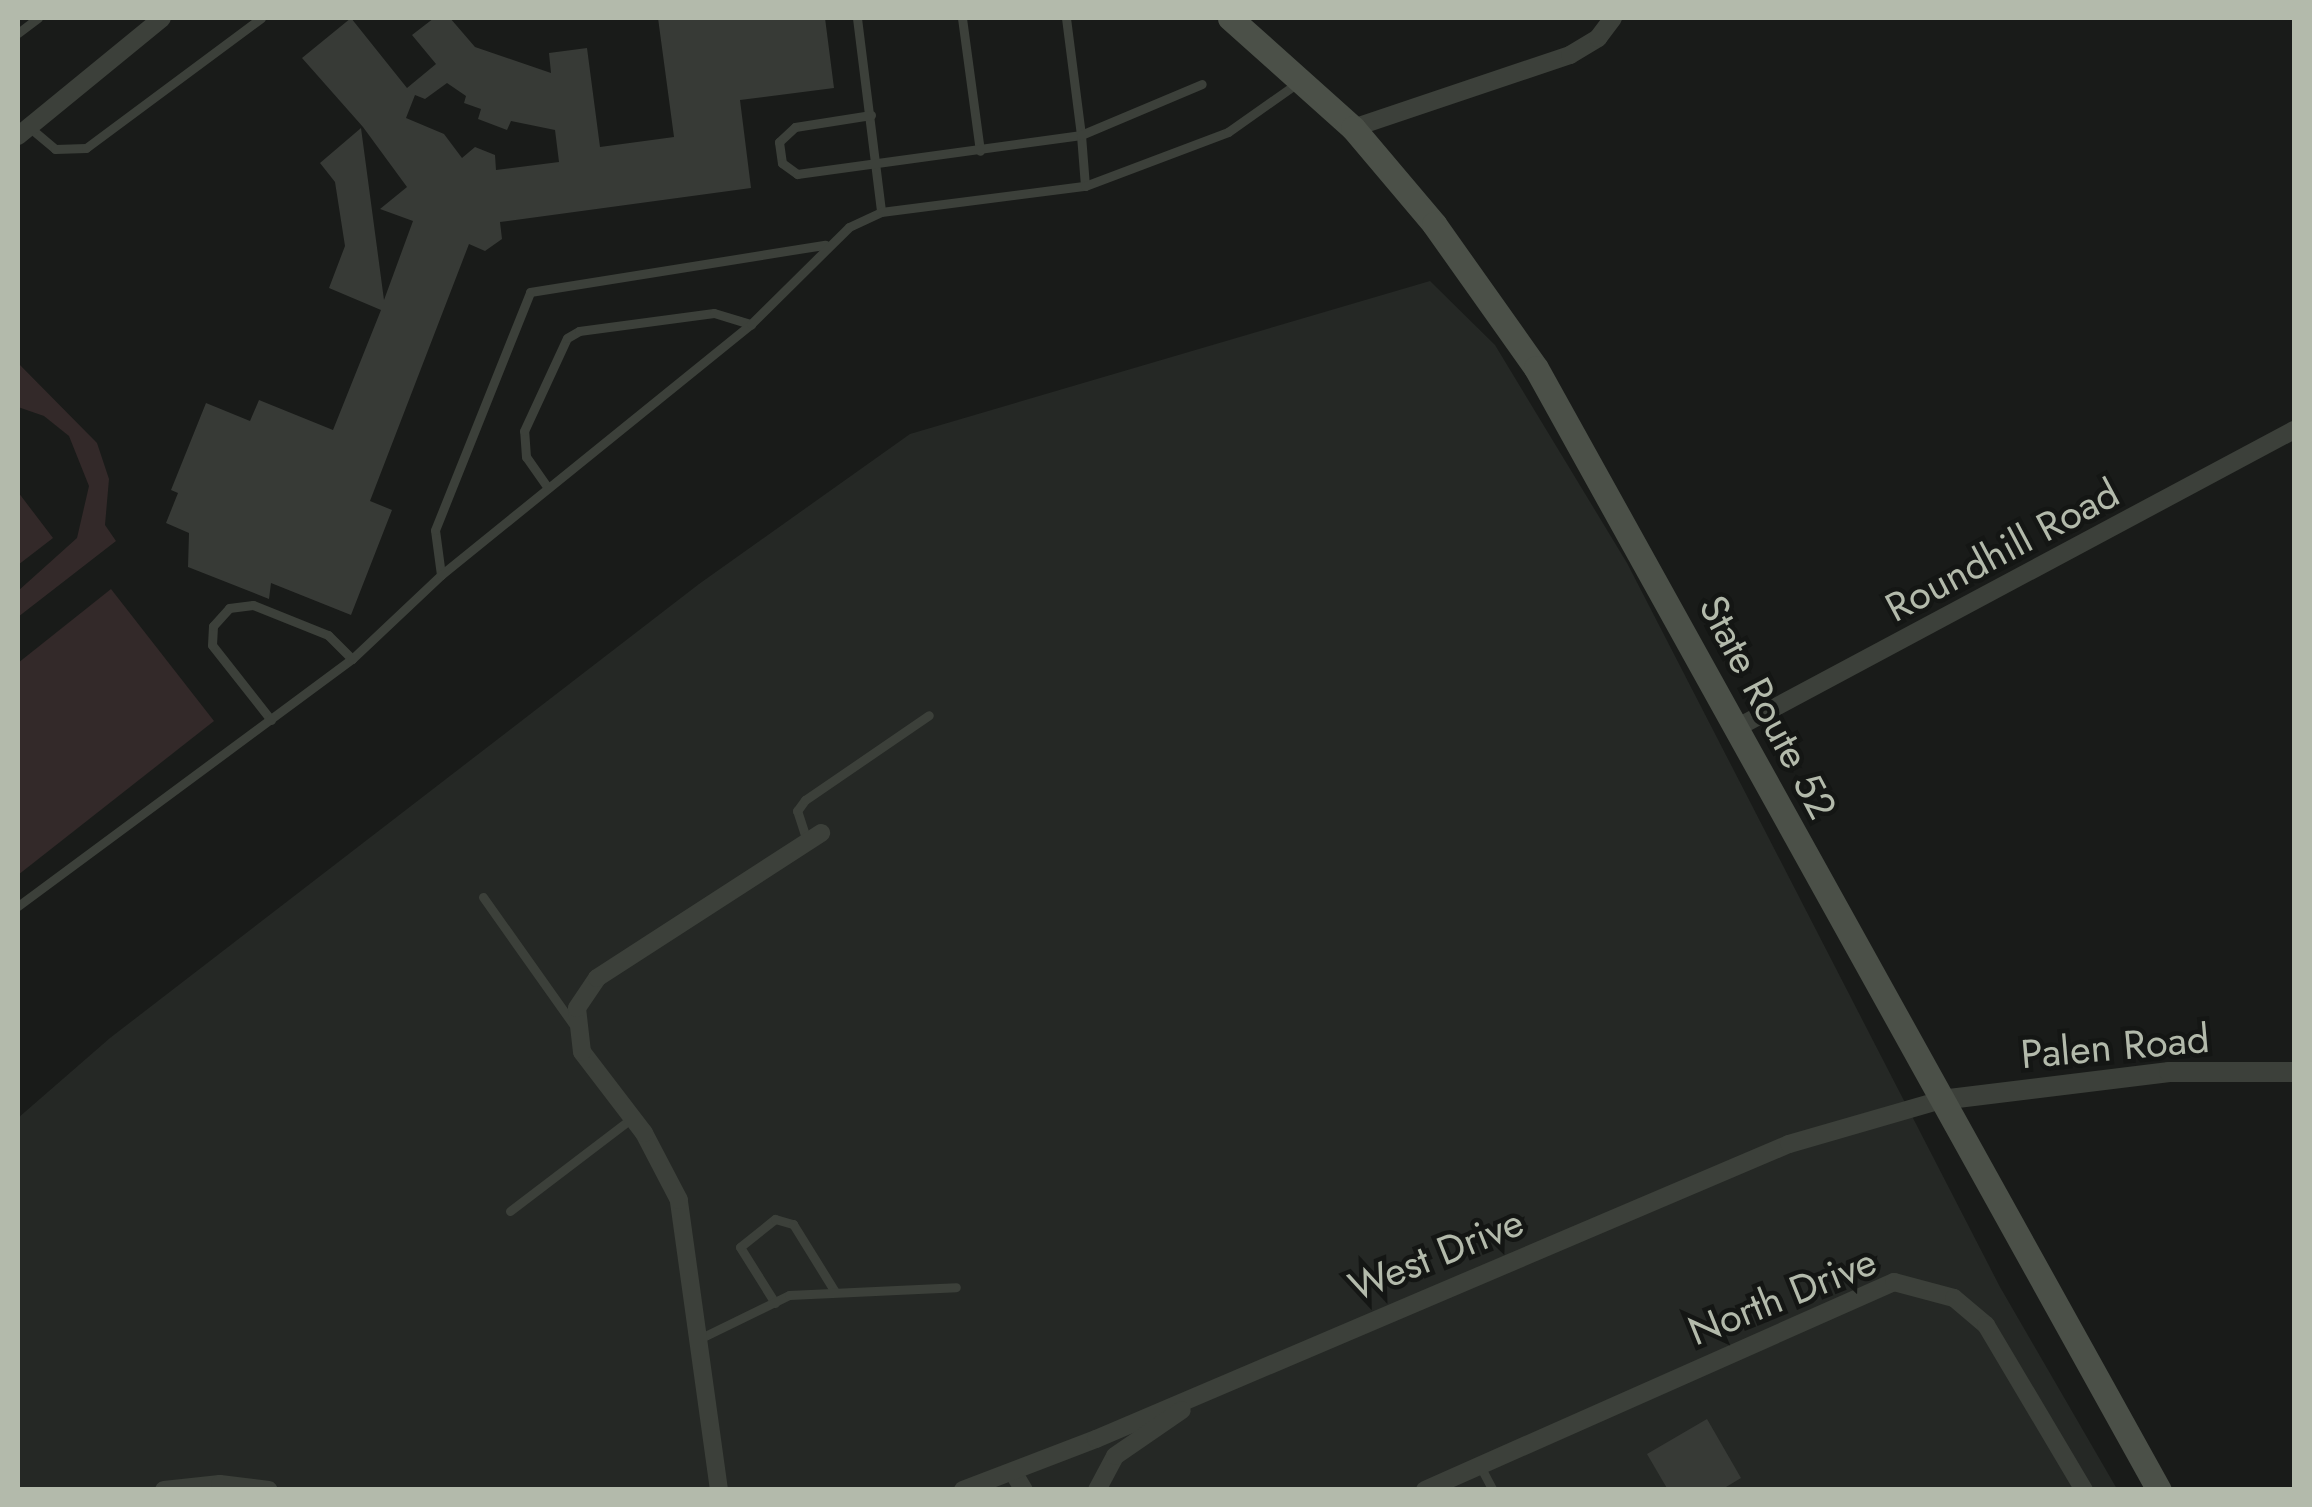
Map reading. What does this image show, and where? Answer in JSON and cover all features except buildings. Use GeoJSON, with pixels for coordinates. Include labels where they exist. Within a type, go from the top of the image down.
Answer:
{"type":"FeatureCollection","features":[{"type":"Feature","properties":{"kind":"main road","name":"State Route 52"},"geometry":{"type":"LineString","coordinates":[[1230,18],[1353,128],[1434,224],[1536,368],[1740,726],[1831,909],[2160,1490]]}},
{"type":"Feature","properties":{"kind":"street"},"geometry":{"type":"LineString","coordinates":[[23,132],[162,18]]}},
{"type":"Feature","properties":{"kind":"street"},"geometry":{"type":"LineString","coordinates":[[1353,128],[1570,55],[1598,38],[1613,18]]}},
{"type":"Feature","properties":{"kind":"street","name":"Roundhill Road"},"geometry":{"type":"LineString","coordinates":[[1740,726],[2294,430]]}},
{"type":"Feature","properties":{"kind":"street"},"geometry":{"type":"LineString","coordinates":[[718,1490],[701,1338],[679,1200],[632,1118],[582,1052],[575,1027],[583,992],[597,978],[814,837]]}},
{"type":"Feature","properties":{"kind":"street","name":"Palen Road"},"geometry":{"type":"LineString","coordinates":[[1942,1100],[2149,1073],[2294,1072]]}},
{"type":"Feature","properties":{"kind":"street","name":"West Drive"},"geometry":{"type":"LineString","coordinates":[[963,1490],[1789,1144],[1942,1100]]}},
{"type":"Feature","properties":{"kind":"street","name":"North Drive"},"geometry":{"type":"LineString","coordinates":[[1425,1490],[1894,1282],[1954,1298],[1986,1325],[2084,1490]]}},
{"type":"Feature","properties":{"kind":"street"},"geometry":{"type":"LineString","coordinates":[[1097,1490],[1116,1456],[1218,1384]]}},
{"type":"Feature","properties":{"kind":"street"},"geometry":{"type":"LineString","coordinates":[[1013,1472],[1024,1490]]}},
{"type":"Feature","properties":{"kind":"street"},"geometry":{"type":"LineString","coordinates":[[164,1490],[220,1484],[269,1490]]}},
{"type":"Feature","properties":{"kind":"lane"},"geometry":{"type":"LineString","coordinates":[[18,33],[38,18]]}},
{"type":"Feature","properties":{"kind":"lane"},"geometry":{"type":"LineString","coordinates":[[23,132],[56,149],[86,148],[261,18]]}},
{"type":"Feature","properties":{"kind":"lane"},"geometry":{"type":"LineString","coordinates":[[858,18],[882,212]]}},
{"type":"Feature","properties":{"kind":"lane"},"geometry":{"type":"LineString","coordinates":[[962,18],[980,151]]}},
{"type":"Feature","properties":{"kind":"lane"},"geometry":{"type":"LineString","coordinates":[[1066,18],[1085,186]]}},
{"type":"Feature","properties":{"kind":"lane"},"geometry":{"type":"LineString","coordinates":[[441,575],[435,530],[530,292],[825,245],[882,212],[1085,186],[1228,132],[1300,81]]}},
{"type":"Feature","properties":{"kind":"lane"},"geometry":{"type":"LineString","coordinates":[[870,115],[795,127],[779,142],[782,164],[798,174],[1081,135],[1202,84]]}},
{"type":"Feature","properties":{"kind":"lane"},"geometry":{"type":"LineString","coordinates":[[18,906],[352,660],[441,575],[751,324],[796,284],[825,245]]}},
{"type":"Feature","properties":{"kind":"lane"},"geometry":{"type":"LineString","coordinates":[[548,488],[526,457],[524,431],[567,338],[714,314],[751,324]]}},
{"type":"Feature","properties":{"kind":"lane"},"geometry":{"type":"LineString","coordinates":[[271,720],[212,645],[213,626],[229,608],[252,606],[328,636],[352,660]]}},
{"type":"Feature","properties":{"kind":"lane"},"geometry":{"type":"LineString","coordinates":[[814,837],[798,811],[805,800],[929,715]]}},
{"type":"Feature","properties":{"kind":"lane"},"geometry":{"type":"LineString","coordinates":[[484,897],[575,1027]]}},
{"type":"Feature","properties":{"kind":"lane"},"geometry":{"type":"LineString","coordinates":[[510,1211],[632,1118]]}},
{"type":"Feature","properties":{"kind":"lane"},"geometry":{"type":"LineString","coordinates":[[775,1303],[740,1247],[775,1219],[793,1224],[834,1290]]}},
{"type":"Feature","properties":{"kind":"lane"},"geometry":{"type":"LineString","coordinates":[[701,1338],[775,1303],[834,1290],[956,1287]]}},
{"type":"Feature","properties":{"kind":"lane"},"geometry":{"type":"LineString","coordinates":[[1478,1464],[1493,1490]]}},
{"type":"Feature","properties":{"kind":"shaded area"},"geometry":{"type":"Polygon","coordinates":[[[1430,281],[1495,345],[1627,563],[2000,1287],[2117,1489],[18,1489],[18,1118],[110,1038],[699,584],[910,434],[1430,281]]]}},
{"type":"Feature","properties":{"kind":"shaded area"},"geometry":{"type":"Polygon","coordinates":[[[18,363],[97,443],[109,479],[105,525],[116,541],[18,617],[18,591],[77,538],[89,486],[69,436],[44,416],[18,407],[18,363]]]}},
{"type":"Feature","properties":{"kind":"shaded area"},"geometry":{"type":"Polygon","coordinates":[[[18,492],[53,538],[18,565],[18,492]]]}},
{"type":"Feature","properties":{"kind":"shaded area"},"geometry":{"type":"Polygon","coordinates":[[[111,589],[214,721],[18,875],[18,663],[111,589]]]}}]}
